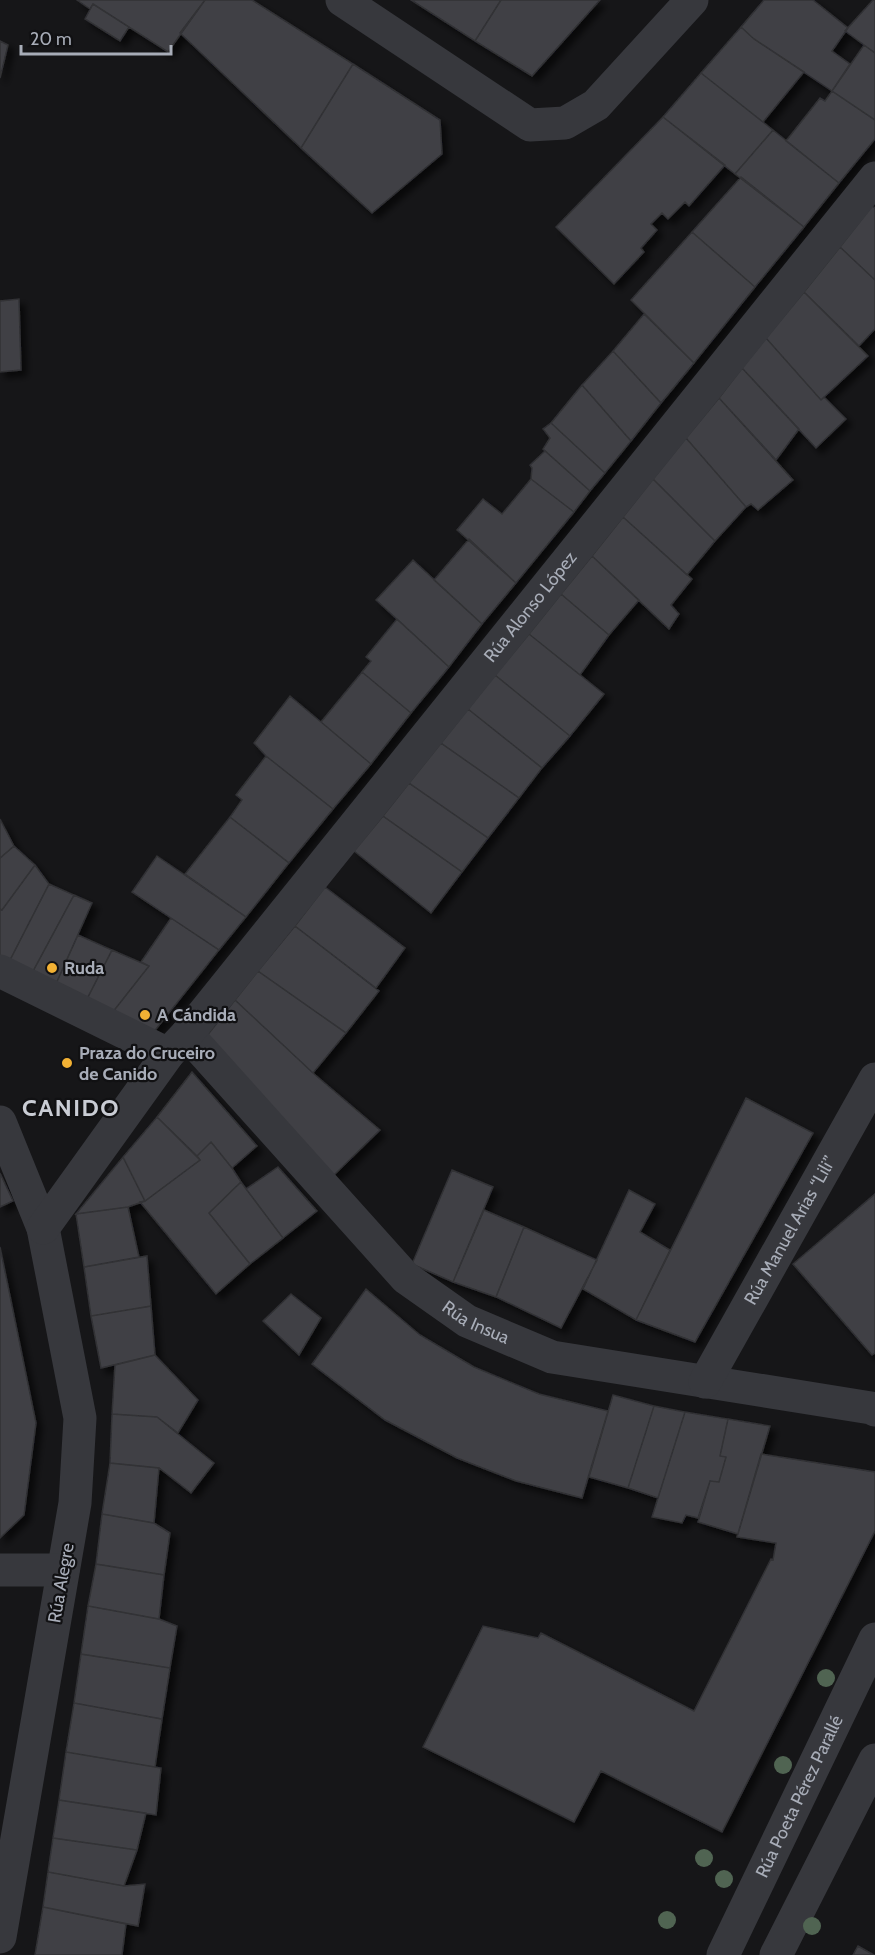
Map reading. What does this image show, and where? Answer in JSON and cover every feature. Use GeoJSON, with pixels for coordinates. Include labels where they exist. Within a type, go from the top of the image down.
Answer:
{"type":"FeatureCollection","features":[{"type":"Feature","properties":{"kind":"street"},"geometry":{"type":"LineString","coordinates":[[342,0],[530,125],[565,123],[596,105],[692,0]]}},
{"type":"Feature","properties":{"kind":"street","name":"Rúa Alonso López"},"geometry":{"type":"LineString","coordinates":[[178,1044],[875,178]]}},
{"type":"Feature","properties":{"kind":"street"},"geometry":{"type":"LineString","coordinates":[[0,971],[178,1044],[43,1228]]}},
{"type":"Feature","properties":{"kind":"street","name":"Rúa Insua"},"geometry":{"type":"LineString","coordinates":[[178,1044],[406,1278],[467,1321],[552,1357],[875,1410]]}},
{"type":"Feature","properties":{"kind":"street","name":"Rúa Manuel Arias “Lili”"},"geometry":{"type":"LineString","coordinates":[[705,1382],[875,1080]]}},
{"type":"Feature","properties":{"kind":"street"},"geometry":{"type":"LineString","coordinates":[[0,1122],[43,1228]]}},
{"type":"Feature","properties":{"kind":"street","name":"Rúa Alegre"},"geometry":{"type":"LineString","coordinates":[[0,1937],[75,1503],[80,1418],[43,1228]]}},
{"type":"Feature","properties":{"kind":"street"},"geometry":{"type":"LineString","coordinates":[[0,1570],[63,1570]]}},
{"type":"Feature","properties":{"kind":"street","name":"Rúa Poeta Pérez Parallé"},"geometry":{"type":"LineString","coordinates":[[723,1955],[875,1639]]}},
{"type":"Feature","properties":{"kind":"street"},"geometry":{"type":"LineString","coordinates":[[776,1955],[875,1760]]}},
{"type":"Feature","properties":{"kind":"building"},"geometry":{"type":"Polygon","coordinates":[[[77,0],[205,0],[168,52],[93,4],[90,9],[77,0]]]}},
{"type":"Feature","properties":{"kind":"building"},"geometry":{"type":"Polygon","coordinates":[[[205,0],[252,0],[353,64],[301,148],[180,33],[205,0]]]}},
{"type":"Feature","properties":{"kind":"building"},"geometry":{"type":"Polygon","coordinates":[[[411,0],[501,0],[475,41],[411,0]]]}},
{"type":"Feature","properties":{"kind":"building"},"geometry":{"type":"Polygon","coordinates":[[[501,0],[600,0],[532,76],[475,41],[501,0]]]}},
{"type":"Feature","properties":{"kind":"building"},"geometry":{"type":"Polygon","coordinates":[[[764,0],[813,0],[848,28],[832,51],[850,64],[832,91],[754,39],[741,27],[764,0]]]}},
{"type":"Feature","properties":{"kind":"building"},"geometry":{"type":"Polygon","coordinates":[[[875,0],[875,53],[845,31],[875,0]]]}},
{"type":"Feature","properties":{"kind":"building"},"geometry":{"type":"Polygon","coordinates":[[[93,4],[129,27],[120,41],[85,19],[93,4]]]}},
{"type":"Feature","properties":{"kind":"building"},"geometry":{"type":"Polygon","coordinates":[[[741,27],[754,39],[804,72],[763,122],[701,73],[741,27]]]}},
{"type":"Feature","properties":{"kind":"building"},"geometry":{"type":"Polygon","coordinates":[[[0,41],[8,45],[0,78],[0,41]]]}},
{"type":"Feature","properties":{"kind":"building"},"geometry":{"type":"Polygon","coordinates":[[[864,45],[875,53],[875,120],[832,91],[864,45]]]}},
{"type":"Feature","properties":{"kind":"building"},"geometry":{"type":"Polygon","coordinates":[[[353,64],[440,120],[442,154],[372,213],[301,148],[353,64]]]}},
{"type":"Feature","properties":{"kind":"building"},"geometry":{"type":"Polygon","coordinates":[[[701,73],[773,130],[735,174],[663,117],[701,73]]]}},
{"type":"Feature","properties":{"kind":"building"},"geometry":{"type":"Polygon","coordinates":[[[832,91],[875,120],[875,139],[839,183],[786,141],[820,98],[825,101],[832,91]]]}},
{"type":"Feature","properties":{"kind":"building"},"geometry":{"type":"Polygon","coordinates":[[[663,117],[725,165],[689,206],[685,202],[668,219],[662,213],[651,224],[657,230],[641,248],[644,252],[614,284],[556,227],[663,117]]]}},
{"type":"Feature","properties":{"kind":"building"},"geometry":{"type":"Polygon","coordinates":[[[773,130],[839,183],[804,227],[735,174],[773,130]]]}},
{"type":"Feature","properties":{"kind":"building"},"geometry":{"type":"Polygon","coordinates":[[[741,177],[804,227],[755,287],[692,232],[741,177]]]}},
{"type":"Feature","properties":{"kind":"building"},"geometry":{"type":"Polygon","coordinates":[[[872,206],[875,208],[875,280],[840,247],[872,206]]]}},
{"type":"Feature","properties":{"kind":"building"},"geometry":{"type":"Polygon","coordinates":[[[692,232],[755,287],[694,363],[631,300],[692,232]]]}},
{"type":"Feature","properties":{"kind":"building"},"geometry":{"type":"Polygon","coordinates":[[[840,247],[875,280],[875,329],[859,346],[804,292],[840,247]]]}},
{"type":"Feature","properties":{"kind":"building"},"geometry":{"type":"Polygon","coordinates":[[[804,292],[868,356],[821,400],[766,338],[804,292]]]}},
{"type":"Feature","properties":{"kind":"building"},"geometry":{"type":"Polygon","coordinates":[[[19,299],[21,370],[0,372],[0,301],[19,299]]]}},
{"type":"Feature","properties":{"kind":"building"},"geometry":{"type":"Polygon","coordinates":[[[644,314],[694,363],[661,403],[613,351],[644,314]]]}},
{"type":"Feature","properties":{"kind":"building"},"geometry":{"type":"Polygon","coordinates":[[[766,338],[821,400],[824,397],[846,419],[816,448],[742,368],[766,338]]]}},
{"type":"Feature","properties":{"kind":"building"},"geometry":{"type":"Polygon","coordinates":[[[613,351],[661,403],[631,441],[582,385],[613,351]]]}},
{"type":"Feature","properties":{"kind":"building"},"geometry":{"type":"Polygon","coordinates":[[[742,368],[799,429],[776,460],[719,398],[742,368]]]}},
{"type":"Feature","properties":{"kind":"building"},"geometry":{"type":"Polygon","coordinates":[[[582,385],[631,441],[605,473],[551,423],[582,385]]]}},
{"type":"Feature","properties":{"kind":"building"},"geometry":{"type":"Polygon","coordinates":[[[719,398],[793,480],[758,510],[751,504],[746,507],[686,438],[719,398]]]}},
{"type":"Feature","properties":{"kind":"building"},"geometry":{"type":"Polygon","coordinates":[[[551,423],[605,473],[590,491],[543,449],[550,438],[543,429],[551,423]]]}},
{"type":"Feature","properties":{"kind":"building"},"geometry":{"type":"Polygon","coordinates":[[[686,438],[746,507],[715,541],[653,479],[686,438]]]}},
{"type":"Feature","properties":{"kind":"building"},"geometry":{"type":"Polygon","coordinates":[[[545,451],[590,491],[574,512],[531,479],[530,465],[545,451]]]}},
{"type":"Feature","properties":{"kind":"building"},"geometry":{"type":"Polygon","coordinates":[[[531,479],[574,512],[516,583],[457,530],[483,499],[502,514],[531,479]]]}},
{"type":"Feature","properties":{"kind":"building"},"geometry":{"type":"Polygon","coordinates":[[[653,479],[715,541],[687,575],[623,517],[653,479]]]}},
{"type":"Feature","properties":{"kind":"building"},"geometry":{"type":"Polygon","coordinates":[[[623,517],[692,579],[671,605],[679,614],[669,629],[592,556],[623,517]]]}},
{"type":"Feature","properties":{"kind":"building"},"geometry":{"type":"Polygon","coordinates":[[[469,539],[516,583],[482,624],[434,580],[469,539]]]}},
{"type":"Feature","properties":{"kind":"building"},"geometry":{"type":"Polygon","coordinates":[[[592,556],[639,600],[609,635],[561,594],[592,556]]]}},
{"type":"Feature","properties":{"kind":"building"},"geometry":{"type":"Polygon","coordinates":[[[413,560],[482,624],[449,667],[376,600],[413,560]]]}},
{"type":"Feature","properties":{"kind":"building"},"geometry":{"type":"Polygon","coordinates":[[[561,594],[609,635],[580,675],[529,634],[561,594]]]}},
{"type":"Feature","properties":{"kind":"building"},"geometry":{"type":"Polygon","coordinates":[[[397,619],[449,667],[411,713],[362,672],[371,661],[366,657],[397,619]]]}},
{"type":"Feature","properties":{"kind":"building"},"geometry":{"type":"Polygon","coordinates":[[[529,634],[604,694],[570,736],[495,675],[529,634]]]}},
{"type":"Feature","properties":{"kind":"building"},"geometry":{"type":"Polygon","coordinates":[[[362,672],[411,713],[371,764],[321,722],[362,672]]]}},
{"type":"Feature","properties":{"kind":"building"},"geometry":{"type":"Polygon","coordinates":[[[495,675],[570,736],[542,768],[468,709],[495,675]]]}},
{"type":"Feature","properties":{"kind":"building"},"geometry":{"type":"Polygon","coordinates":[[[290,696],[371,764],[333,809],[266,756],[254,743],[290,696]]]}},
{"type":"Feature","properties":{"kind":"building"},"geometry":{"type":"Polygon","coordinates":[[[468,709],[542,768],[519,798],[441,743],[468,709]]]}},
{"type":"Feature","properties":{"kind":"building"},"geometry":{"type":"Polygon","coordinates":[[[441,743],[519,798],[488,838],[409,783],[441,743]]]}},
{"type":"Feature","properties":{"kind":"building"},"geometry":{"type":"Polygon","coordinates":[[[266,756],[333,809],[289,863],[230,817],[242,800],[236,795],[266,756]]]}},
{"type":"Feature","properties":{"kind":"building"},"geometry":{"type":"Polygon","coordinates":[[[409,783],[488,838],[462,872],[383,816],[409,783]]]}},
{"type":"Feature","properties":{"kind":"building"},"geometry":{"type":"Polygon","coordinates":[[[383,816],[462,872],[431,913],[354,851],[383,816]]]}},
{"type":"Feature","properties":{"kind":"building"},"geometry":{"type":"Polygon","coordinates":[[[230,817],[289,863],[246,917],[185,874],[230,817]]]}},
{"type":"Feature","properties":{"kind":"building"},"geometry":{"type":"Polygon","coordinates":[[[0,819],[14,846],[0,858],[0,819]]]}},
{"type":"Feature","properties":{"kind":"building"},"geometry":{"type":"Polygon","coordinates":[[[14,846],[35,865],[2,910],[0,909],[0,858],[14,846]]]}},
{"type":"Feature","properties":{"kind":"building"},"geometry":{"type":"Polygon","coordinates":[[[157,856],[246,917],[219,950],[132,892],[157,856]]]}},
{"type":"Feature","properties":{"kind":"building"},"geometry":{"type":"Polygon","coordinates":[[[35,865],[49,884],[8,964],[0,960],[0,909],[2,910],[35,865]]]}},
{"type":"Feature","properties":{"kind":"building"},"geometry":{"type":"Polygon","coordinates":[[[49,884],[74,895],[31,975],[8,964],[49,884]]]}},
{"type":"Feature","properties":{"kind":"building"},"geometry":{"type":"Polygon","coordinates":[[[325,887],[405,948],[376,988],[295,926],[325,887]]]}},
{"type":"Feature","properties":{"kind":"building"},"geometry":{"type":"Polygon","coordinates":[[[74,895],[92,903],[55,986],[31,975],[74,895]]]}},
{"type":"Feature","properties":{"kind":"building"},"geometry":{"type":"Polygon","coordinates":[[[171,918],[219,950],[149,1038],[112,1013],[149,966],[141,962],[171,918]]]}},
{"type":"Feature","properties":{"kind":"building"},"geometry":{"type":"Polygon","coordinates":[[[295,926],[379,991],[346,1033],[258,971],[295,926]]]}},
{"type":"Feature","properties":{"kind":"building"},"geometry":{"type":"Polygon","coordinates":[[[78,935],[112,950],[86,1001],[55,986],[78,935]]]}},
{"type":"Feature","properties":{"kind":"building"},"geometry":{"type":"Polygon","coordinates":[[[112,950],[149,966],[112,1013],[86,1001],[112,950]]]}},
{"type":"Feature","properties":{"kind":"building"},"geometry":{"type":"Polygon","coordinates":[[[258,971],[346,1033],[313,1073],[235,1000],[258,971]]]}},
{"type":"Feature","properties":{"kind":"building"},"geometry":{"type":"Polygon","coordinates":[[[235,1000],[313,1073],[380,1130],[332,1177],[206,1037],[235,1000]]]}},
{"type":"Feature","properties":{"kind":"building"},"geometry":{"type":"Polygon","coordinates":[[[192,1072],[257,1146],[232,1168],[211,1142],[197,1156],[157,1117],[192,1072]]]}},
{"type":"Feature","properties":{"kind":"building"},"geometry":{"type":"Polygon","coordinates":[[[746,1098],[813,1133],[695,1342],[636,1320],[746,1098]]]}},
{"type":"Feature","properties":{"kind":"building"},"geometry":{"type":"Polygon","coordinates":[[[157,1117],[200,1160],[145,1201],[123,1157],[157,1117]]]}},
{"type":"Feature","properties":{"kind":"building"},"geometry":{"type":"Polygon","coordinates":[[[211,1142],[241,1182],[209,1213],[250,1264],[216,1294],[140,1202],[145,1201],[200,1160],[197,1156],[211,1142]]]}},
{"type":"Feature","properties":{"kind":"building"},"geometry":{"type":"Polygon","coordinates":[[[123,1157],[145,1201],[128,1207],[76,1214],[123,1157]]]}},
{"type":"Feature","properties":{"kind":"building"},"geometry":{"type":"Polygon","coordinates":[[[278,1167],[317,1211],[283,1238],[246,1189],[278,1167]]]}},
{"type":"Feature","properties":{"kind":"building"},"geometry":{"type":"Polygon","coordinates":[[[452,1170],[493,1187],[453,1282],[412,1264],[452,1170]]]}},
{"type":"Feature","properties":{"kind":"building"},"geometry":{"type":"Polygon","coordinates":[[[0,1173],[13,1201],[0,1207],[0,1173]]]}},
{"type":"Feature","properties":{"kind":"building"},"geometry":{"type":"Polygon","coordinates":[[[241,1182],[283,1238],[250,1264],[209,1213],[241,1182]]]}},
{"type":"Feature","properties":{"kind":"building"},"geometry":{"type":"Polygon","coordinates":[[[629,1190],[655,1204],[640,1232],[670,1250],[636,1320],[583,1289],[629,1190]]]}},
{"type":"Feature","properties":{"kind":"building"},"geometry":{"type":"Polygon","coordinates":[[[875,1194],[875,1353],[872,1355],[793,1264],[875,1194]]]}},
{"type":"Feature","properties":{"kind":"building"},"geometry":{"type":"Polygon","coordinates":[[[128,1207],[139,1257],[84,1267],[76,1214],[128,1207]]]}},
{"type":"Feature","properties":{"kind":"building"},"geometry":{"type":"Polygon","coordinates":[[[484,1210],[524,1227],[496,1297],[453,1282],[484,1210]]]}},
{"type":"Feature","properties":{"kind":"building"},"geometry":{"type":"Polygon","coordinates":[[[524,1227],[597,1260],[561,1328],[496,1297],[524,1227]]]}},
{"type":"Feature","properties":{"kind":"building"},"geometry":{"type":"Polygon","coordinates":[[[0,1247],[36,1423],[24,1515],[0,1538],[0,1247]]]}},
{"type":"Feature","properties":{"kind":"building"},"geometry":{"type":"Polygon","coordinates":[[[147,1256],[151,1306],[91,1316],[84,1267],[147,1256]]]}},
{"type":"Feature","properties":{"kind":"building"},"geometry":{"type":"Polygon","coordinates":[[[366,1289],[420,1335],[474,1367],[539,1394],[608,1411],[582,1498],[516,1481],[457,1458],[385,1420],[312,1364],[366,1289]]]}},
{"type":"Feature","properties":{"kind":"building"},"geometry":{"type":"Polygon","coordinates":[[[291,1294],[321,1318],[299,1355],[263,1321],[291,1294]]]}},
{"type":"Feature","properties":{"kind":"building"},"geometry":{"type":"Polygon","coordinates":[[[151,1306],[155,1355],[101,1368],[91,1316],[151,1306]]]}},
{"type":"Feature","properties":{"kind":"building"},"geometry":{"type":"Polygon","coordinates":[[[155,1355],[198,1400],[178,1433],[157,1417],[112,1414],[115,1365],[155,1355]]]}},
{"type":"Feature","properties":{"kind":"building"},"geometry":{"type":"Polygon","coordinates":[[[613,1395],[654,1406],[628,1488],[589,1477],[613,1395]]]}},
{"type":"Feature","properties":{"kind":"building"},"geometry":{"type":"Polygon","coordinates":[[[654,1406],[685,1412],[658,1498],[628,1488],[654,1406]]]}},
{"type":"Feature","properties":{"kind":"building"},"geometry":{"type":"Polygon","coordinates":[[[685,1412],[728,1419],[720,1456],[726,1457],[719,1482],[710,1481],[698,1518],[686,1515],[682,1523],[652,1517],[685,1412]]]}},
{"type":"Feature","properties":{"kind":"building"},"geometry":{"type":"Polygon","coordinates":[[[112,1414],[157,1417],[214,1463],[191,1493],[159,1468],[110,1463],[112,1414]]]}},
{"type":"Feature","properties":{"kind":"building"},"geometry":{"type":"Polygon","coordinates":[[[728,1419],[770,1426],[738,1534],[698,1522],[710,1481],[719,1482],[726,1457],[720,1456],[728,1419]]]}},
{"type":"Feature","properties":{"kind":"building"},"geometry":{"type":"Polygon","coordinates":[[[761,1454],[875,1472],[875,1531],[722,1832],[601,1771],[574,1822],[423,1747],[483,1626],[538,1638],[541,1633],[694,1711],[771,1559],[773,1560],[776,1543],[737,1537],[761,1454]]]}},
{"type":"Feature","properties":{"kind":"building"},"geometry":{"type":"Polygon","coordinates":[[[110,1463],[159,1468],[154,1523],[102,1514],[110,1463]]]}},
{"type":"Feature","properties":{"kind":"building"},"geometry":{"type":"Polygon","coordinates":[[[102,1514],[154,1523],[170,1533],[164,1575],[96,1564],[102,1514]]]}},
{"type":"Feature","properties":{"kind":"building"},"geometry":{"type":"Polygon","coordinates":[[[96,1564],[164,1575],[159,1619],[88,1606],[96,1564]]]}},
{"type":"Feature","properties":{"kind":"building"},"geometry":{"type":"Polygon","coordinates":[[[88,1606],[159,1619],[177,1626],[170,1668],[81,1654],[88,1606]]]}},
{"type":"Feature","properties":{"kind":"building"},"geometry":{"type":"Polygon","coordinates":[[[81,1654],[170,1668],[162,1719],[74,1703],[81,1654]]]}},
{"type":"Feature","properties":{"kind":"building"},"geometry":{"type":"Polygon","coordinates":[[[74,1703],[162,1719],[155,1767],[66,1752],[74,1703]]]}},
{"type":"Feature","properties":{"kind":"building"},"geometry":{"type":"Polygon","coordinates":[[[66,1752],[161,1768],[156,1815],[59,1800],[66,1752]]]}},
{"type":"Feature","properties":{"kind":"building"},"geometry":{"type":"Polygon","coordinates":[[[59,1800],[146,1813],[137,1850],[53,1838],[59,1800]]]}},
{"type":"Feature","properties":{"kind":"building"},"geometry":{"type":"Polygon","coordinates":[[[53,1838],[137,1850],[124,1886],[48,1872],[53,1838]]]}},
{"type":"Feature","properties":{"kind":"building"},"geometry":{"type":"Polygon","coordinates":[[[48,1872],[124,1886],[145,1884],[138,1926],[43,1907],[48,1872]]]}},
{"type":"Feature","properties":{"kind":"building"},"geometry":{"type":"Polygon","coordinates":[[[43,1907],[126,1924],[122,1955],[35,1955],[43,1907]]]}},
{"type":"Feature","properties":{"kind":"building"},"geometry":{"type":"Polygon","coordinates":[[[858,1946],[874,1955],[853,1955],[858,1946]]]}},
{"type":"Feature","properties":{"kind":"place","name":"Ruda"},"geometry":{"type":"Point","coordinates":[52,968]}},
{"type":"Feature","properties":{"kind":"place","name":"A Cándida"},"geometry":{"type":"Point","coordinates":[145,1015]}},
{"type":"Feature","properties":{"kind":"place","name":"Praza do Cruceiro de Canido"},"geometry":{"type":"Point","coordinates":[67,1063]}},
{"type":"Feature","properties":{"kind":"district","name":"CANIDO"},"geometry":{"type":"Point","coordinates":[71,1107]}}]}
